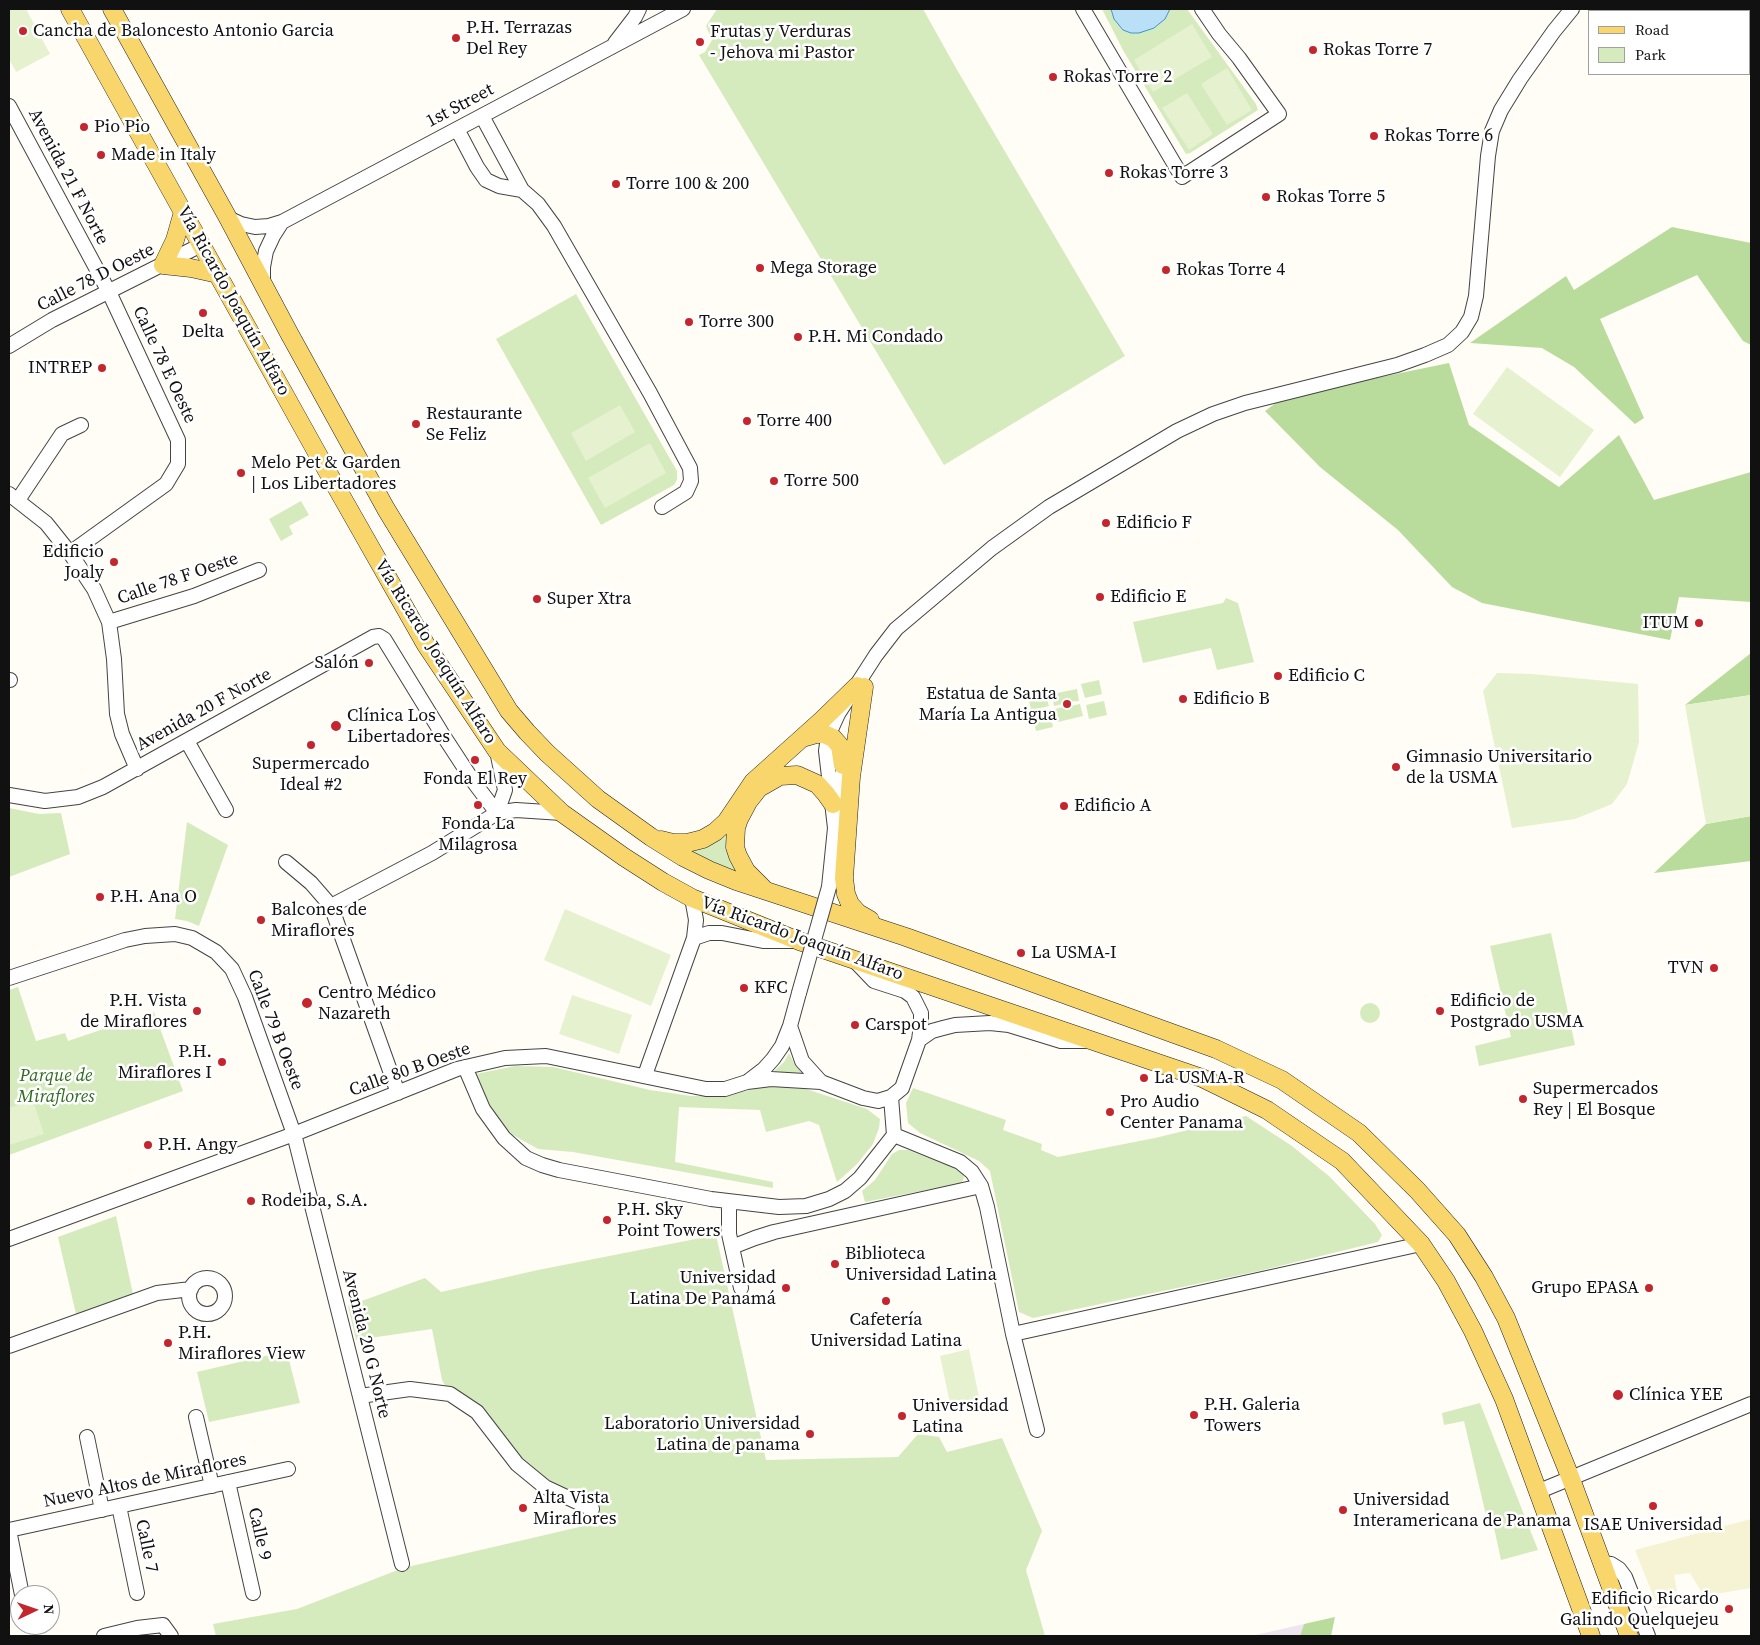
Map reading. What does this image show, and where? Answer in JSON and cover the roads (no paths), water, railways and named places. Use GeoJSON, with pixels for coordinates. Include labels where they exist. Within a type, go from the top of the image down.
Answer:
{"type":"FeatureCollection","features":[{"type":"Feature","properties":{"kind":"main road","name":"Vía Ricardo Joaquín Alfaro"},"geometry":{"type":"LineString","coordinates":[[70,9],[426,645],[497,751],[562,813],[624,857],[692,898],[799,941],[1202,1078],[1268,1110],[1342,1161],[1421,1244],[1446,1281],[1473,1331],[1495,1378],[1591,1636]]}},
{"type":"Feature","properties":{"kind":"main road","name":"Vía Ricardo Joaquín Alfaro"},"geometry":{"type":"LineString","coordinates":[[112,9],[386,509],[509,711],[527,732],[554,760],[598,799],[651,837],[683,857],[709,870],[1216,1049],[1282,1080],[1359,1133],[1417,1190],[1457,1235],[1484,1277],[1506,1318],[1572,1479],[1629,1636]]}},
{"type":"Feature","properties":{"kind":"main road"},"geometry":{"type":"LineString","coordinates":[[183,212],[175,240],[163,265],[191,268],[218,274]]}},
{"type":"Feature","properties":{"kind":"main road"},"geometry":{"type":"LineString","coordinates":[[651,837],[687,843],[703,839],[715,832],[726,822],[753,782],[860,686]]}},
{"type":"Feature","properties":{"kind":"main road"},"geometry":{"type":"LineString","coordinates":[[860,686],[851,777],[844,886],[847,899],[858,912],[906,938]]}},
{"type":"Feature","properties":{"kind":"main road"},"geometry":{"type":"LineString","coordinates":[[801,739],[816,734],[828,736],[836,740],[840,746],[843,764]]}},
{"type":"Feature","properties":{"kind":"main road"},"geometry":{"type":"LineString","coordinates":[[765,890],[746,871],[738,856],[736,847],[736,828],[748,802],[765,784],[780,776],[789,775],[805,778],[817,784],[833,804]]}},
{"type":"Feature","properties":{"kind":"street"},"geometry":{"type":"LineString","coordinates":[[612,46],[639,9]]}},
{"type":"Feature","properties":{"kind":"street"},"geometry":{"type":"LineString","coordinates":[[646,9],[655,24]]}},
{"type":"Feature","properties":{"kind":"street","name":"1st Street"},"geometry":{"type":"LineString","coordinates":[[228,218],[241,224],[255,227],[269,226],[282,222],[683,9]]}},
{"type":"Feature","properties":{"kind":"street"},"geometry":{"type":"LineString","coordinates":[[1083,9],[1182,177],[1279,114],[1202,9]]}},
{"type":"Feature","properties":{"kind":"street"},"geometry":{"type":"LineString","coordinates":[[835,828],[826,761],[828,736],[838,714],[860,686],[876,655],[896,629],[992,548],[1049,507],[1178,431],[1213,414],[1245,403],[1426,355],[1448,345],[1462,332],[1471,317],[1476,296],[1488,156],[1492,132],[1501,110],[1520,79],[1572,9]]}},
{"type":"Feature","properties":{"kind":"street","name":"Avenida 21 F Norte"},"geometry":{"type":"LineString","coordinates":[[9,106],[109,292]]}},
{"type":"Feature","properties":{"kind":"street"},"geometry":{"type":"LineString","coordinates":[[482,116],[522,190],[538,204],[554,226],[650,393],[690,468],[691,481],[686,492],[662,508]]}},
{"type":"Feature","properties":{"kind":"street"},"geometry":{"type":"LineString","coordinates":[[457,129],[486,180],[499,186],[522,190]]}},
{"type":"Feature","properties":{"kind":"street"},"geometry":{"type":"LineString","coordinates":[[264,284],[263,267],[266,251],[282,222]]}},
{"type":"Feature","properties":{"kind":"street","name":"Calle 78 D Oeste"},"geometry":{"type":"LineString","coordinates":[[9,346],[52,320],[201,245]]}},
{"type":"Feature","properties":{"kind":"street","name":"Calle 78 E Oeste"},"geometry":{"type":"LineString","coordinates":[[70,553],[166,484],[178,464],[178,440],[109,292]]}},
{"type":"Feature","properties":{"kind":"street"},"geometry":{"type":"LineString","coordinates":[[13,497],[62,434],[81,424]]}},
{"type":"Feature","properties":{"kind":"street","name":"Avenida 20 F Norte"},"geometry":{"type":"LineString","coordinates":[[13,497],[46,523],[70,553],[94,590],[108,622],[114,659],[117,714],[122,734],[136,769],[373,637],[379,636],[384,639],[441,732],[473,781],[497,813]]}},
{"type":"Feature","properties":{"kind":"street","name":"Calle 78 F Oeste"},"geometry":{"type":"LineString","coordinates":[[108,622],[194,596],[259,570]]}},
{"type":"Feature","properties":{"kind":"street"},"geometry":{"type":"LineString","coordinates":[[835,828],[843,764],[860,686]]}},
{"type":"Feature","properties":{"kind":"street"},"geometry":{"type":"LineString","coordinates":[[187,741],[226,810]]}},
{"type":"Feature","properties":{"kind":"street"},"geometry":{"type":"LineString","coordinates":[[497,751],[505,790],[497,813]]}},
{"type":"Feature","properties":{"kind":"street"},"geometry":{"type":"LineString","coordinates":[[9,795],[45,801],[78,797],[103,787],[136,769]]}},
{"type":"Feature","properties":{"kind":"street"},"geometry":{"type":"LineString","coordinates":[[331,906],[432,853],[497,813],[516,810],[562,813]]}},
{"type":"Feature","properties":{"kind":"street","name":"Calle 80 B Oeste"},"geometry":{"type":"LineString","coordinates":[[9,1239],[294,1134],[466,1068],[505,1058],[546,1056],[706,1089],[725,1089],[747,1082],[773,1060],[782,1046],[790,1026],[829,887],[835,828]]}},
{"type":"Feature","properties":{"kind":"street"},"geometry":{"type":"LineString","coordinates":[[286,862],[311,883],[331,906],[398,1093]]}},
{"type":"Feature","properties":{"kind":"street"},"geometry":{"type":"LineString","coordinates":[[645,1075],[694,938],[696,920],[692,898]]}},
{"type":"Feature","properties":{"kind":"street"},"geometry":{"type":"LineString","coordinates":[[694,938],[709,933],[722,933],[763,941],[799,941]]}},
{"type":"Feature","properties":{"kind":"street","name":"Calle 79 B Oeste"},"geometry":{"type":"LineString","coordinates":[[9,978],[125,940],[145,936],[175,934],[192,938],[216,952],[232,969],[245,997],[294,1134]]}},
{"type":"Feature","properties":{"kind":"street"},"geometry":{"type":"LineString","coordinates":[[747,1082],[772,1079],[822,1082],[863,1098],[878,1101],[891,1097],[902,1088],[919,1040],[921,1013],[914,997],[905,991],[874,981],[851,958]]}},
{"type":"Feature","properties":{"kind":"street"},"geometry":{"type":"LineString","coordinates":[[919,1040],[932,1031],[990,1022],[1062,1041],[1092,1041]]}},
{"type":"Feature","properties":{"kind":"street"},"geometry":{"type":"LineString","coordinates":[[790,1026],[802,1061],[822,1082]]}},
{"type":"Feature","properties":{"kind":"street"},"geometry":{"type":"LineString","coordinates":[[466,1068],[482,1109],[504,1138],[526,1158],[558,1170],[729,1202],[779,1207],[806,1206],[829,1200],[860,1178],[894,1135],[891,1097]]}},
{"type":"Feature","properties":{"kind":"street","name":"Avenida 20 G Norte"},"geometry":{"type":"LineString","coordinates":[[294,1134],[402,1564]]}},
{"type":"Feature","properties":{"kind":"street"},"geometry":{"type":"LineString","coordinates":[[894,1135],[960,1162],[972,1172],[981,1186],[987,1207],[1012,1334],[1037,1430]]}},
{"type":"Feature","properties":{"kind":"street"},"geometry":{"type":"LineString","coordinates":[[732,1248],[774,1232],[810,1226],[981,1186]]}},
{"type":"Feature","properties":{"kind":"street"},"geometry":{"type":"LineString","coordinates":[[729,1202],[728,1222],[741,1288]]}},
{"type":"Feature","properties":{"kind":"street"},"geometry":{"type":"LineString","coordinates":[[806,1206],[810,1226]]}},
{"type":"Feature","properties":{"kind":"street"},"geometry":{"type":"LineString","coordinates":[[1012,1334],[1421,1244]]}},
{"type":"Feature","properties":{"kind":"street"},"geometry":{"type":"LineString","coordinates":[[9,1346],[157,1293],[191,1289]]}},
{"type":"Feature","properties":{"kind":"street"},"geometry":{"type":"LineString","coordinates":[[360,1396],[410,1389],[450,1394],[477,1412],[517,1464],[545,1487],[592,1509]]}},
{"type":"Feature","properties":{"kind":"street"},"geometry":{"type":"LineString","coordinates":[[1537,1492],[1751,1404]]}},
{"type":"Feature","properties":{"kind":"street"},"geometry":{"type":"LineString","coordinates":[[196,1417],[212,1486]]}},
{"type":"Feature","properties":{"kind":"street"},"geometry":{"type":"LineString","coordinates":[[87,1437],[102,1510]]}},
{"type":"Feature","properties":{"kind":"street","name":"Nuevo Altos de Miraflores"},"geometry":{"type":"LineString","coordinates":[[9,1530],[288,1469]]}},
{"type":"Feature","properties":{"kind":"street","name":"Calle 9"},"geometry":{"type":"LineString","coordinates":[[228,1482],[253,1593]]}},
{"type":"Feature","properties":{"kind":"street","name":"Calle 7"},"geometry":{"type":"LineString","coordinates":[[119,1506],[137,1593]]}},
{"type":"Feature","properties":{"kind":"street"},"geometry":{"type":"LineString","coordinates":[[9,1530],[20,1585]]}},
{"type":"Feature","properties":{"kind":"street"},"geometry":{"type":"LineString","coordinates":[[1601,1563],[1611,1564],[1619,1569],[1648,1636]]}},
{"type":"Feature","properties":{"kind":"street"},"geometry":{"type":"LineString","coordinates":[[104,1636],[136,1628],[163,1625],[172,1636]]}},
{"type":"Feature","properties":{"kind":"water"},"geometry":{"type":"Polygon","coordinates":[[[1111,9],[1170,9],[1165,19],[1154,28],[1139,33],[1131,33],[1123,30],[1114,19],[1111,9]]]}},
{"type":"Feature","properties":{"kind":"place","name":"Cancha de Baloncesto Antonio Garcia"},"geometry":{"type":"Point","coordinates":[23,31]}},
{"type":"Feature","properties":{"kind":"place","name":"P.H. Terrazas Del Rey"},"geometry":{"type":"Point","coordinates":[456,38]}},
{"type":"Feature","properties":{"kind":"place","name":"Frutas y Verduras - Jehova mi Pastor"},"geometry":{"type":"Point","coordinates":[700,42]}},
{"type":"Feature","properties":{"kind":"place","name":"Rokas Torre 7"},"geometry":{"type":"Point","coordinates":[1313,50]}},
{"type":"Feature","properties":{"kind":"place","name":"Rokas Torre 2"},"geometry":{"type":"Point","coordinates":[1053,77]}},
{"type":"Feature","properties":{"kind":"place","name":"Pio Pio"},"geometry":{"type":"Point","coordinates":[84,127]}},
{"type":"Feature","properties":{"kind":"place","name":"Rokas Torre 6"},"geometry":{"type":"Point","coordinates":[1374,136]}},
{"type":"Feature","properties":{"kind":"place","name":"Made in Italy"},"geometry":{"type":"Point","coordinates":[101,155]}},
{"type":"Feature","properties":{"kind":"place","name":"Rokas Torre 3"},"geometry":{"type":"Point","coordinates":[1109,173]}},
{"type":"Feature","properties":{"kind":"place","name":"Torre 100 & 200"},"geometry":{"type":"Point","coordinates":[616,184]}},
{"type":"Feature","properties":{"kind":"place","name":"Rokas Torre 5"},"geometry":{"type":"Point","coordinates":[1266,197]}},
{"type":"Feature","properties":{"kind":"place","name":"Mega Storage"},"geometry":{"type":"Point","coordinates":[760,268]}},
{"type":"Feature","properties":{"kind":"place","name":"Rokas Torre 4"},"geometry":{"type":"Point","coordinates":[1166,270]}},
{"type":"Feature","properties":{"kind":"place","name":"Delta"},"geometry":{"type":"Point","coordinates":[203,313]}},
{"type":"Feature","properties":{"kind":"place","name":"Torre 300"},"geometry":{"type":"Point","coordinates":[689,322]}},
{"type":"Feature","properties":{"kind":"place","name":"P.H. Mi Condado"},"geometry":{"type":"Point","coordinates":[798,337]}},
{"type":"Feature","properties":{"kind":"place","name":"INTREP"},"geometry":{"type":"Point","coordinates":[102,368]}},
{"type":"Feature","properties":{"kind":"place","name":"Torre 400"},"geometry":{"type":"Point","coordinates":[747,421]}},
{"type":"Feature","properties":{"kind":"place","name":"Restaurante Se Feliz"},"geometry":{"type":"Point","coordinates":[416,424]}},
{"type":"Feature","properties":{"kind":"place","name":"Melo Pet & Garden | Los Libertadores"},"geometry":{"type":"Point","coordinates":[241,473]}},
{"type":"Feature","properties":{"kind":"place","name":"Torre 500"},"geometry":{"type":"Point","coordinates":[774,481]}},
{"type":"Feature","properties":{"kind":"place","name":"Edificio F"},"geometry":{"type":"Point","coordinates":[1106,523]}},
{"type":"Feature","properties":{"kind":"place","name":"Edificio Joaly"},"geometry":{"type":"Point","coordinates":[114,562]}},
{"type":"Feature","properties":{"kind":"place","name":"Edificio E"},"geometry":{"type":"Point","coordinates":[1100,597]}},
{"type":"Feature","properties":{"kind":"place","name":"Super Xtra"},"geometry":{"type":"Point","coordinates":[537,599]}},
{"type":"Feature","properties":{"kind":"place","name":"ITUM"},"geometry":{"type":"Point","coordinates":[1699,623]}},
{"type":"Feature","properties":{"kind":"place","name":"Salón"},"geometry":{"type":"Point","coordinates":[369,663]}},
{"type":"Feature","properties":{"kind":"place","name":"Edificio C"},"geometry":{"type":"Point","coordinates":[1278,676]}},
{"type":"Feature","properties":{"kind":"place","name":"Edificio B"},"geometry":{"type":"Point","coordinates":[1183,699]}},
{"type":"Feature","properties":{"kind":"place","name":"Estatua de Santa María La Antigua"},"geometry":{"type":"Point","coordinates":[1067,704]}},
{"type":"Feature","properties":{"kind":"place","name":"Clínica Los Libertadores"},"geometry":{"type":"Point","coordinates":[336,726]}},
{"type":"Feature","properties":{"kind":"place","name":"Supermercado Ideal #2"},"geometry":{"type":"Point","coordinates":[311,745]}},
{"type":"Feature","properties":{"kind":"place","name":"Fonda El Rey"},"geometry":{"type":"Point","coordinates":[475,760]}},
{"type":"Feature","properties":{"kind":"place","name":"Gimnasio Universitario de la USMA"},"geometry":{"type":"Point","coordinates":[1396,767]}},
{"type":"Feature","properties":{"kind":"place","name":"Fonda La Milagrosa"},"geometry":{"type":"Point","coordinates":[478,805]}},
{"type":"Feature","properties":{"kind":"place","name":"Edificio A"},"geometry":{"type":"Point","coordinates":[1064,806]}},
{"type":"Feature","properties":{"kind":"place","name":"P.H. Ana O"},"geometry":{"type":"Point","coordinates":[100,897]}},
{"type":"Feature","properties":{"kind":"place","name":"Balcones de Miraflores"},"geometry":{"type":"Point","coordinates":[261,920]}},
{"type":"Feature","properties":{"kind":"place","name":"La USMA-I"},"geometry":{"type":"Point","coordinates":[1021,953]}},
{"type":"Feature","properties":{"kind":"place","name":"TVN"},"geometry":{"type":"Point","coordinates":[1714,968]}},
{"type":"Feature","properties":{"kind":"place","name":"KFC"},"geometry":{"type":"Point","coordinates":[744,988]}},
{"type":"Feature","properties":{"kind":"place","name":"Centro Médico Nazareth"},"geometry":{"type":"Point","coordinates":[307,1003]}},
{"type":"Feature","properties":{"kind":"place","name":"P.H. Vista de Miraflores"},"geometry":{"type":"Point","coordinates":[197,1011]}},
{"type":"Feature","properties":{"kind":"place","name":"Edificio de Postgrado USMA"},"geometry":{"type":"Point","coordinates":[1440,1011]}},
{"type":"Feature","properties":{"kind":"place","name":"Carspot"},"geometry":{"type":"Point","coordinates":[855,1025]}},
{"type":"Feature","properties":{"kind":"place","name":"P.H. Miraflores I"},"geometry":{"type":"Point","coordinates":[222,1062]}},
{"type":"Feature","properties":{"kind":"place","name":"La USMA-R"},"geometry":{"type":"Point","coordinates":[1144,1078]}},
{"type":"Feature","properties":{"kind":"place","name":"Supermercados Rey | El Bosque"},"geometry":{"type":"Point","coordinates":[1523,1099]}},
{"type":"Feature","properties":{"kind":"place","name":"Pro Audio Center Panama"},"geometry":{"type":"Point","coordinates":[1110,1112]}},
{"type":"Feature","properties":{"kind":"place","name":"P.H. Angy"},"geometry":{"type":"Point","coordinates":[148,1145]}},
{"type":"Feature","properties":{"kind":"place","name":"Rodeiba, S.A."},"geometry":{"type":"Point","coordinates":[251,1201]}},
{"type":"Feature","properties":{"kind":"place","name":"P.H. Sky Point Towers"},"geometry":{"type":"Point","coordinates":[607,1220]}},
{"type":"Feature","properties":{"kind":"place","name":"Biblioteca Universidad Latina"},"geometry":{"type":"Point","coordinates":[835,1264]}},
{"type":"Feature","properties":{"kind":"place","name":"Universidad Latina De Panamá"},"geometry":{"type":"Point","coordinates":[786,1288]}},
{"type":"Feature","properties":{"kind":"place","name":"Grupo EPASA"},"geometry":{"type":"Point","coordinates":[1649,1288]}},
{"type":"Feature","properties":{"kind":"place","name":"Cafetería Universidad Latina"},"geometry":{"type":"Point","coordinates":[886,1301]}},
{"type":"Feature","properties":{"kind":"place","name":"P.H. Miraflores View"},"geometry":{"type":"Point","coordinates":[168,1343]}},
{"type":"Feature","properties":{"kind":"place","name":"Clínica YEE"},"geometry":{"type":"Point","coordinates":[1618,1395]}},
{"type":"Feature","properties":{"kind":"place","name":"P.H. Galeria Towers"},"geometry":{"type":"Point","coordinates":[1194,1415]}},
{"type":"Feature","properties":{"kind":"place","name":"Universidad Latina"},"geometry":{"type":"Point","coordinates":[902,1416]}},
{"type":"Feature","properties":{"kind":"place","name":"Laboratorio Universidad Latina de panama"},"geometry":{"type":"Point","coordinates":[810,1434]}},
{"type":"Feature","properties":{"kind":"place","name":"ISAE Universidad"},"geometry":{"type":"Point","coordinates":[1653,1506]}},
{"type":"Feature","properties":{"kind":"place","name":"Alta Vista Miraflores"},"geometry":{"type":"Point","coordinates":[523,1508]}},
{"type":"Feature","properties":{"kind":"place","name":"Universidad Interamericana de Panama"},"geometry":{"type":"Point","coordinates":[1343,1510]}},
{"type":"Feature","properties":{"kind":"place","name":"Edificio Ricardo Galindo Quelquejeu"},"geometry":{"type":"Point","coordinates":[1729,1609]}},
{"type":"Feature","properties":{"kind":"park label","name":"Parque de Miraflores"},"geometry":{"type":"Point","coordinates":[56,1086]}}]}
